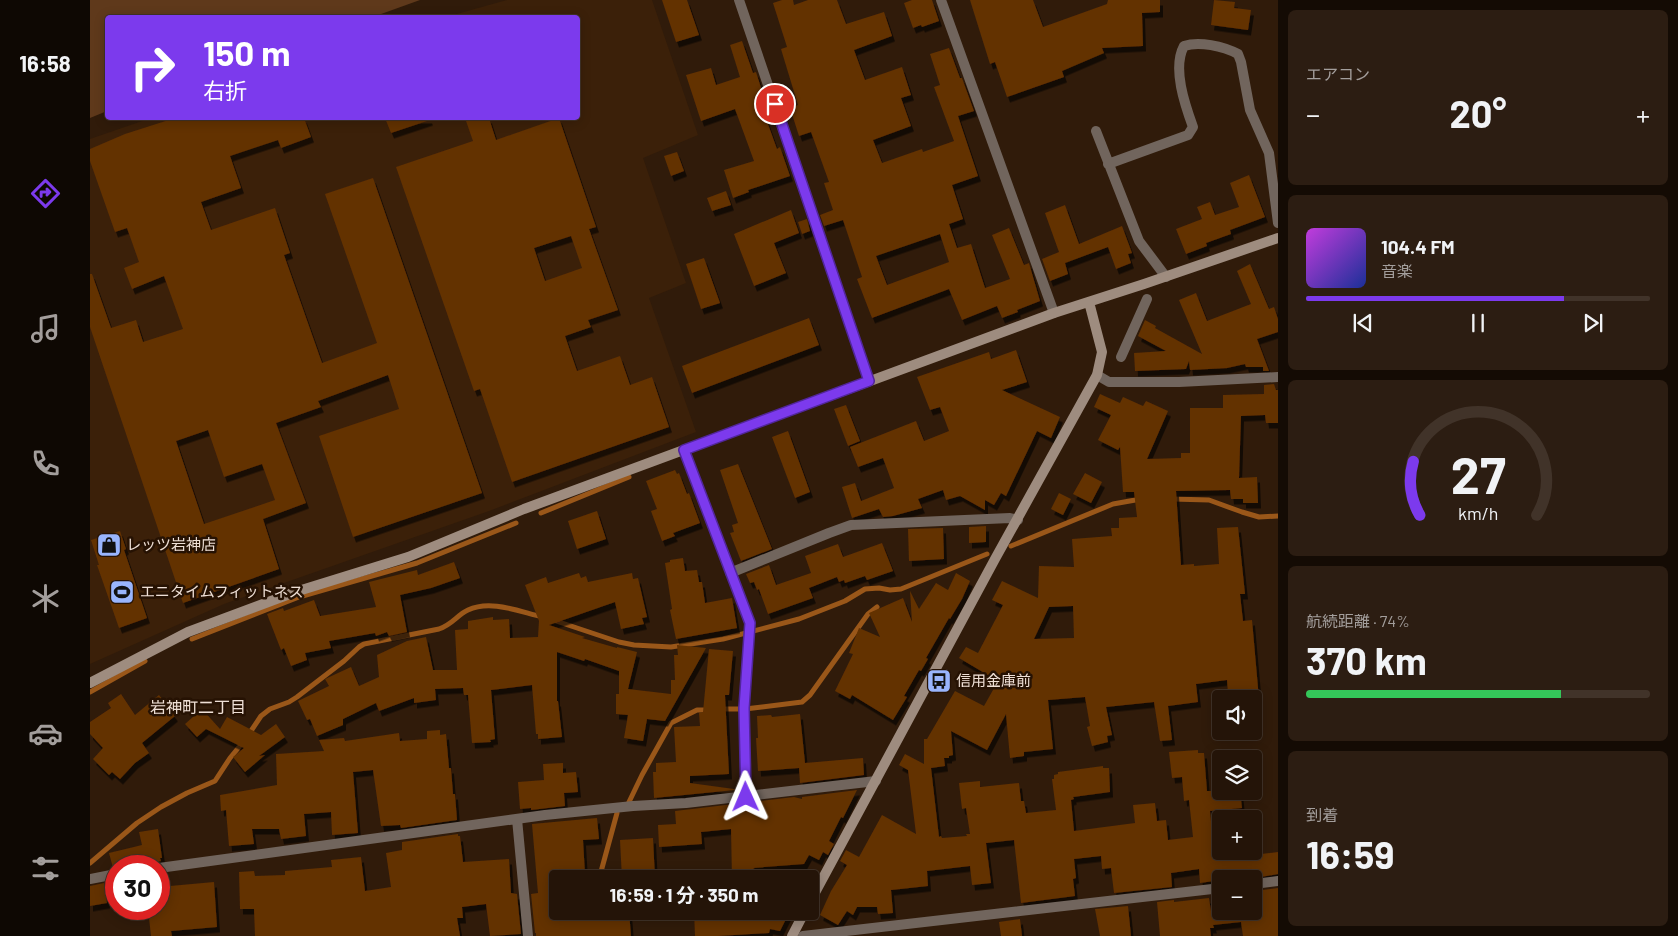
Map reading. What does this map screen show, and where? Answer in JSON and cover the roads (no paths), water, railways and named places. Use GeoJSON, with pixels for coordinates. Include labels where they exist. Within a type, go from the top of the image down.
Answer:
{"type":"FeatureCollection","features":[{"type":"Feature","properties":{"kind":"street"},"geometry":{"type":"LineString","coordinates":[[739,0],[869,381]]}},
{"type":"Feature","properties":{"kind":"street"},"geometry":{"type":"LineString","coordinates":[[941,0],[1054,313]]}},
{"type":"Feature","properties":{"kind":"street"},"geometry":{"type":"LineString","coordinates":[[1108,164],[1188,135],[1193,127],[1182,96],[1179,55],[1184,46],[1192,44],[1230,50],[1238,54],[1241,62],[1250,110],[1268,153],[1278,223]]}},
{"type":"Feature","properties":{"kind":"street"},"geometry":{"type":"LineString","coordinates":[[1096,132],[1139,241],[1166,277]]}},
{"type":"Feature","properties":{"kind":"street"},"geometry":{"type":"LineString","coordinates":[[90,683],[188,632],[295,592],[408,557],[512,514],[1054,313],[1278,238]]}},
{"type":"Feature","properties":{"kind":"street"},"geometry":{"type":"LineString","coordinates":[[1121,357],[1147,300]]}},
{"type":"Feature","properties":{"kind":"street"},"geometry":{"type":"LineString","coordinates":[[819,886],[995,559],[1097,375],[1102,352],[1089,302]]}},
{"type":"Feature","properties":{"kind":"street"},"geometry":{"type":"LineString","coordinates":[[1097,375],[1109,382],[1179,382],[1278,377]]}},
{"type":"Feature","properties":{"kind":"street"},"geometry":{"type":"LineString","coordinates":[[684,450],[750,623],[744,708],[746,797]]}},
{"type":"Feature","properties":{"kind":"street"},"geometry":{"type":"LineString","coordinates":[[730,573],[851,525],[1010,518],[1018,520]]}},
{"type":"Feature","properties":{"kind":"street"},"geometry":{"type":"LineString","coordinates":[[170,866],[517,819],[633,806],[746,797],[876,781]]}},
{"type":"Feature","properties":{"kind":"street"},"geometry":{"type":"LineString","coordinates":[[517,819],[528,936]]}},
{"type":"Feature","properties":{"kind":"street"},"geometry":{"type":"LineString","coordinates":[[90,879],[105,876]]}},
{"type":"Feature","properties":{"kind":"street"},"geometry":{"type":"LineString","coordinates":[[1262,883],[1278,881]]}},
{"type":"Feature","properties":{"kind":"street"},"geometry":{"type":"LineString","coordinates":[[803,936],[1212,889]]}},
{"type":"Feature","properties":{"kind":"street"},"geometry":{"type":"LineString","coordinates":[[792,936],[800,920]]}},
{"type":"Feature","properties":{"kind":"waterway"},"geometry":{"type":"LineString","coordinates":[[541,513],[629,477]]}},
{"type":"Feature","properties":{"kind":"waterway"},"geometry":{"type":"LineString","coordinates":[[1011,546],[1113,504],[1141,499]]}},
{"type":"Feature","properties":{"kind":"waterway"},"geometry":{"type":"LineString","coordinates":[[1172,499],[1209,500],[1259,517],[1278,516]]}},
{"type":"Feature","properties":{"kind":"waterway"},"geometry":{"type":"LineString","coordinates":[[192,639],[299,597],[417,563],[516,523]]}},
{"type":"Feature","properties":{"kind":"waterway"},"geometry":{"type":"LineString","coordinates":[[553,620],[619,642],[634,645],[671,647],[723,639],[799,619],[845,601],[865,589],[901,589],[987,554]]}},
{"type":"Feature","properties":{"kind":"waterway"},"geometry":{"type":"LineString","coordinates":[[249,734],[261,716],[270,709],[297,697],[364,644],[439,629],[448,625],[464,612],[477,607],[496,606],[543,617]]}},
{"type":"Feature","properties":{"kind":"waterway"},"geometry":{"type":"LineString","coordinates":[[745,709],[802,702],[810,695],[868,614],[877,607]]}},
{"type":"Feature","properties":{"kind":"waterway"},"geometry":{"type":"LineString","coordinates":[[90,692],[145,661]]}},
{"type":"Feature","properties":{"kind":"waterway"},"geometry":{"type":"LineString","coordinates":[[719,709],[741,709]]}},
{"type":"Feature","properties":{"kind":"waterway"},"geometry":{"type":"LineString","coordinates":[[629,802],[671,723],[697,710],[708,710]]}},
{"type":"Feature","properties":{"kind":"waterway"},"geometry":{"type":"LineString","coordinates":[[90,863],[137,823],[161,807],[215,781],[244,741]]}},
{"type":"Feature","properties":{"kind":"waterway"},"geometry":{"type":"LineString","coordinates":[[601,870],[617,813]]}},
{"type":"Feature","properties":{"kind":"waterway"},"geometry":{"type":"LineString","coordinates":[[596,920],[596,936]]}},
{"type":"Feature","properties":{"kind":"place","name":"レッツ岩神店"},"geometry":{"type":"Point","coordinates":[109,545]}},
{"type":"Feature","properties":{"kind":"place","name":"エニタイムフィットネス"},"geometry":{"type":"Point","coordinates":[122,592]}},
{"type":"Feature","properties":{"kind":"place","name":"信用金庫前"},"geometry":{"type":"Point","coordinates":[939,681]}},
{"type":"Feature","properties":{"kind":"district","name":"岩神町二丁目"},"geometry":{"type":"Point","coordinates":[198,707]}}]}
